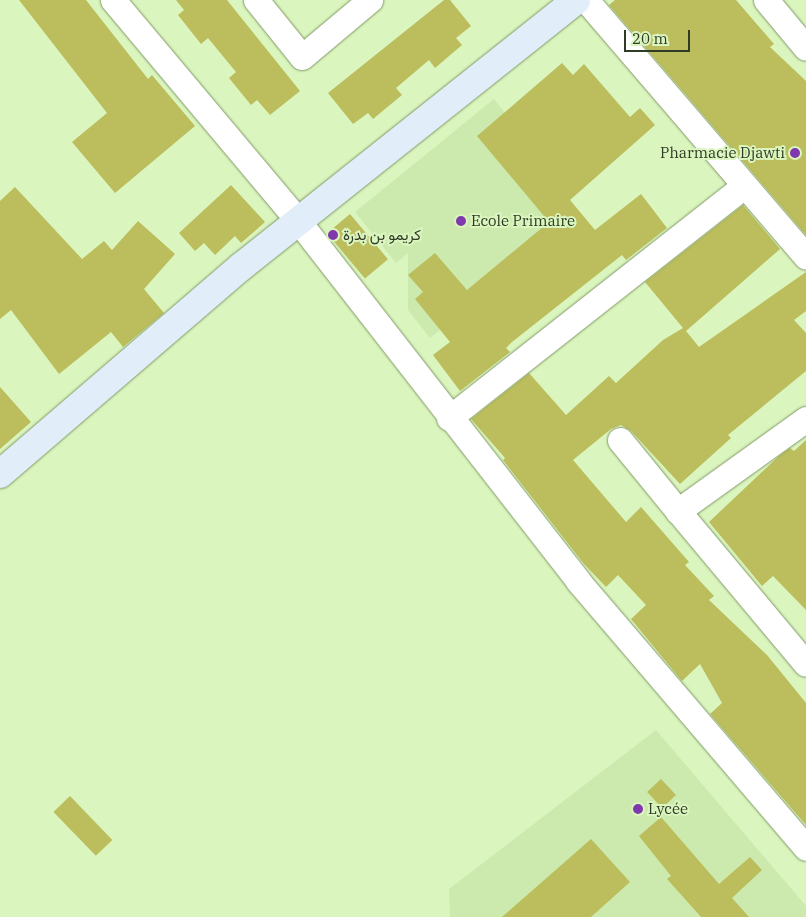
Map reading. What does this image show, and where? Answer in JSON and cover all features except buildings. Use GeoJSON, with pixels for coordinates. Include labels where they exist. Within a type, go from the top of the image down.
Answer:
{"type":"FeatureCollection","features":[{"type":"Feature","properties":{"kind":"main road"},"geometry":{"type":"LineString","coordinates":[[0,474],[242,266],[576,0]]}},
{"type":"Feature","properties":{"kind":"street"},"geometry":{"type":"LineString","coordinates":[[113,0],[299,222],[449,418],[578,581],[806,848]]}},
{"type":"Feature","properties":{"kind":"street"},"geometry":{"type":"LineString","coordinates":[[256,0],[302,57],[370,0]]}},
{"type":"Feature","properties":{"kind":"street"},"geometry":{"type":"LineString","coordinates":[[586,0],[806,256]]}},
{"type":"Feature","properties":{"kind":"street"},"geometry":{"type":"LineString","coordinates":[[766,0],[806,48]]}},
{"type":"Feature","properties":{"kind":"street"},"geometry":{"type":"LineString","coordinates":[[449,418],[744,186]]}},
{"type":"Feature","properties":{"kind":"street"},"geometry":{"type":"LineString","coordinates":[[678,511],[806,419]]}},
{"type":"Feature","properties":{"kind":"street"},"geometry":{"type":"LineString","coordinates":[[620,440],[806,664]]}},
{"type":"Feature","properties":{"kind":"shaded area","name":"Ecole Primaire"},"geometry":{"type":"Polygon","coordinates":[[[494,99],[565,189],[567,230],[430,338],[408,310],[408,253],[396,263],[355,212],[494,99]]]}},
{"type":"Feature","properties":{"kind":"shaded area","name":"Lycée"},"geometry":{"type":"Polygon","coordinates":[[[656,730],[806,906],[806,917],[450,917],[449,889],[656,730]]]}},
{"type":"Feature","properties":{"kind":"place","name":"Pharmacie Djawti"},"geometry":{"type":"Point","coordinates":[795,153]}},
{"type":"Feature","properties":{"kind":"place","name":"Ecole Primaire"},"geometry":{"type":"Point","coordinates":[461,221]}},
{"type":"Feature","properties":{"kind":"place","name":"كريمو بن بدرة"},"geometry":{"type":"Point","coordinates":[333,235]}},
{"type":"Feature","properties":{"kind":"place","name":"Lycée"},"geometry":{"type":"Point","coordinates":[638,809]}}]}
